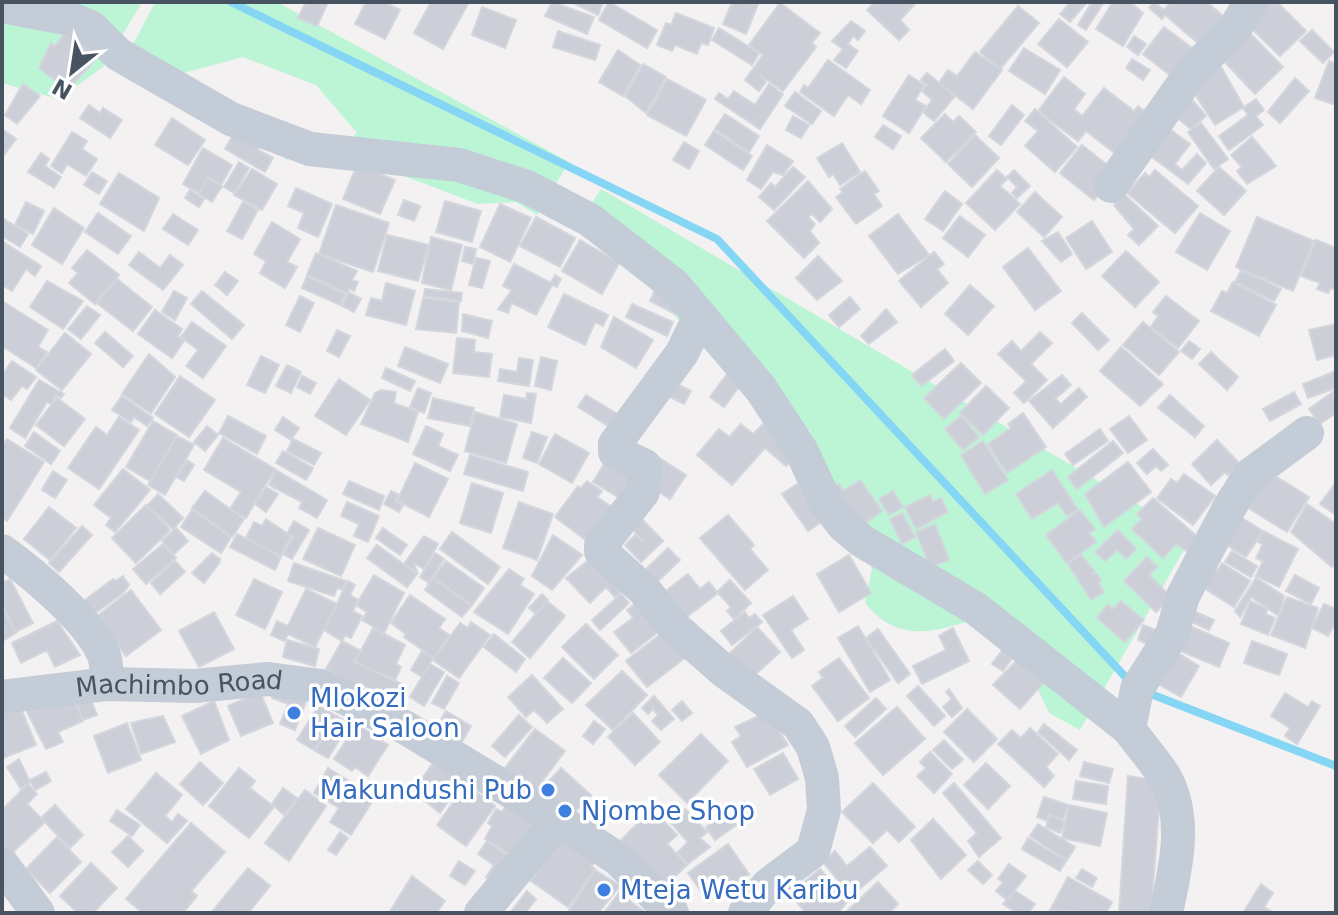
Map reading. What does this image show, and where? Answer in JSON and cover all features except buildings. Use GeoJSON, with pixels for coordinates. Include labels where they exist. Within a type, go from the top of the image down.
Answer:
{"type":"FeatureCollection","features":[{"type":"Feature","properties":{"kind":"street"},"geometry":{"type":"LineString","coordinates":[[1111,186],[1191,73],[1236,26],[1251,2]]}},
{"type":"Feature","properties":{"kind":"street"},"geometry":{"type":"LineString","coordinates":[[2,6],[71,19],[92,28],[118,54],[231,119],[310,149],[459,165],[527,187],[590,220],[643,259],[674,285],[761,389],[801,450],[826,503],[844,526],[862,541],[975,608],[1129,729],[1166,780],[1178,815],[1178,856],[1166,913]]}},
{"type":"Feature","properties":{"kind":"street"},"geometry":{"type":"LineString","coordinates":[[700,316],[682,353],[615,444],[615,452],[645,466],[643,492],[601,545],[601,551],[645,591],[675,628],[724,671],[798,724],[813,747],[822,778],[824,810],[813,851],[768,885],[745,913]]}},
{"type":"Feature","properties":{"kind":"street"},"geometry":{"type":"LineString","coordinates":[[1129,729],[1137,689],[1172,634],[1183,596],[1229,508],[1250,475],[1307,433]]}},
{"type":"Feature","properties":{"kind":"street"},"geometry":{"type":"LineString","coordinates":[[2,551],[46,585],[95,639],[104,658],[107,684]]}},
{"type":"Feature","properties":{"kind":"street","name":"Machimbo Road"},"geometry":{"type":"LineString","coordinates":[[2,697],[107,684],[195,686],[268,679],[321,686],[406,728],[513,797],[558,820],[618,859],[672,913]]}},
{"type":"Feature","properties":{"kind":"street"},"geometry":{"type":"LineString","coordinates":[[481,913],[558,820]]}},
{"type":"Feature","properties":{"kind":"street"},"geometry":{"type":"LineString","coordinates":[[2,864],[38,913]]}},
{"type":"Feature","properties":{"kind":"green space"},"geometry":{"type":"Polygon","coordinates":[[[2,2],[142,2],[104,66],[59,99],[2,83],[2,2]]]}},
{"type":"Feature","properties":{"kind":"green space"},"geometry":{"type":"Polygon","coordinates":[[[155,2],[277,2],[569,162],[537,215],[516,202],[478,204],[359,159],[306,148],[287,160],[282,156],[301,139],[344,145],[357,133],[316,85],[243,57],[180,74],[131,49],[155,2]]]}},
{"type":"Feature","properties":{"kind":"green space"},"geometry":{"type":"Polygon","coordinates":[[[601,189],[1192,536],[1080,730],[1049,713],[1022,656],[994,612],[942,629],[909,631],[879,617],[865,603],[872,569],[860,539],[812,472],[811,431],[759,410],[635,271],[575,229],[601,189]]]}},
{"type":"Feature","properties":{"kind":"waterway"},"geometry":{"type":"LineString","coordinates":[[231,2],[717,239],[1132,684]]}},
{"type":"Feature","properties":{"kind":"waterway"},"geometry":{"type":"LineString","coordinates":[[1143,691],[1336,766]]}},
{"type":"Feature","properties":{"kind":"place","name":"Mlokozi Hair Saloon"},"geometry":{"type":"Point","coordinates":[294,713]}},
{"type":"Feature","properties":{"kind":"place","name":"Makundushi Pub"},"geometry":{"type":"Point","coordinates":[548,790]}},
{"type":"Feature","properties":{"kind":"place","name":"Njombe Shop"},"geometry":{"type":"Point","coordinates":[565,811]}},
{"type":"Feature","properties":{"kind":"place","name":"Mteja Wetu Karibu"},"geometry":{"type":"Point","coordinates":[604,890]}}]}
